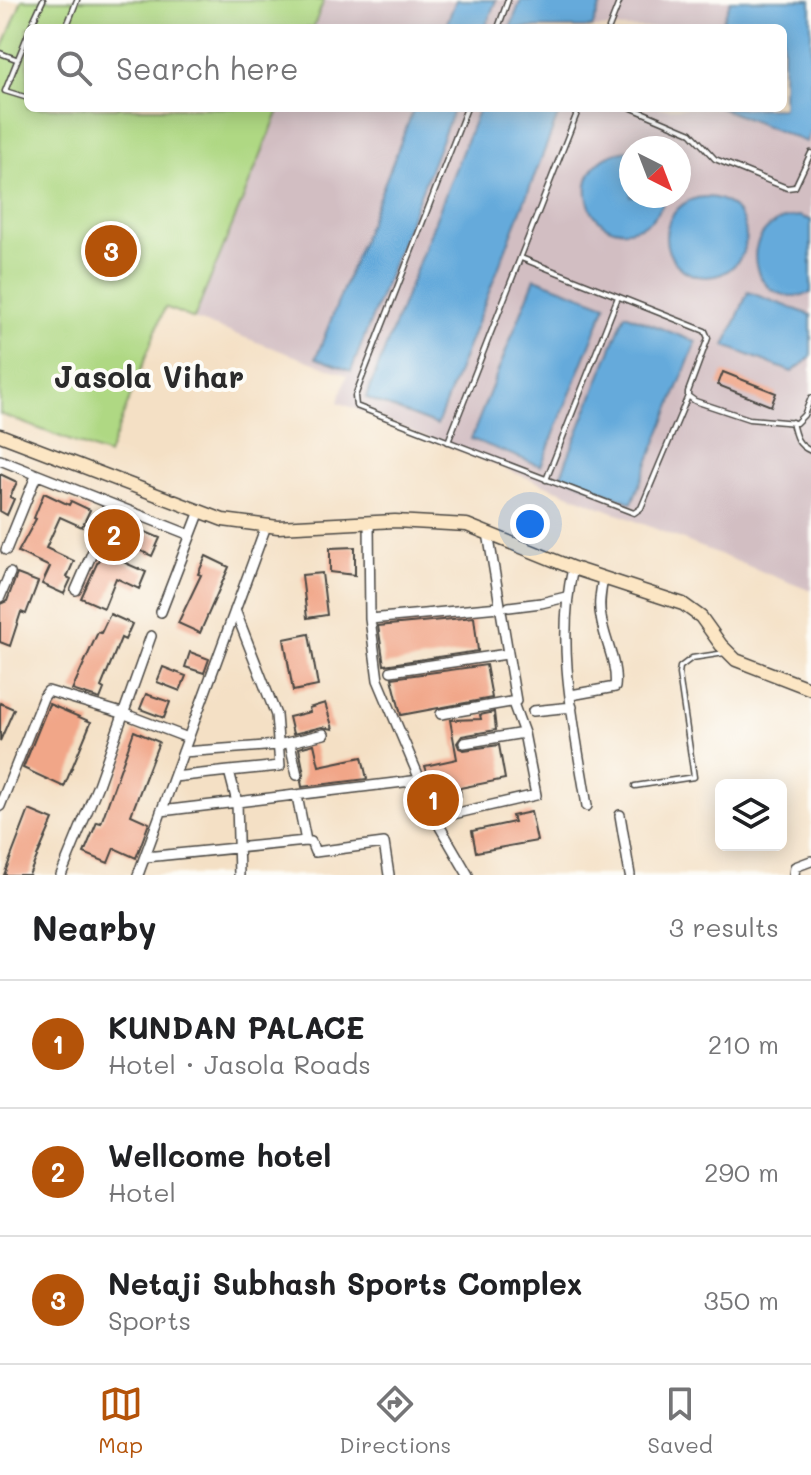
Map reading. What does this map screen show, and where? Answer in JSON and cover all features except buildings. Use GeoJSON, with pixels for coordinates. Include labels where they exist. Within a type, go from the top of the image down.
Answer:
{"type":"FeatureCollection","features":[{"type":"Feature","properties":{"kind":"street"},"geometry":{"type":"LineString","coordinates":[[0,435],[232,522],[266,526],[395,521],[467,525],[573,568],[683,604],[701,617],[727,652],[751,667],[811,689]]}},
{"type":"Feature","properties":{"kind":"street"},"geometry":{"type":"LineString","coordinates":[[0,460],[190,535]]}},
{"type":"Feature","properties":{"kind":"street"},"geometry":{"type":"LineString","coordinates":[[6,550],[36,476]]}},
{"type":"Feature","properties":{"kind":"street"},"geometry":{"type":"LineString","coordinates":[[76,590],[113,505]]}},
{"type":"Feature","properties":{"kind":"street"},"geometry":{"type":"LineString","coordinates":[[161,612],[200,511]]}},
{"type":"Feature","properties":{"kind":"street"},"geometry":{"type":"LineString","coordinates":[[369,522],[370,619],[378,680],[436,818],[468,875]]}},
{"type":"Feature","properties":{"kind":"street"},"geometry":{"type":"LineString","coordinates":[[138,875],[266,526]]}},
{"type":"Feature","properties":{"kind":"street"},"geometry":{"type":"LineString","coordinates":[[488,533],[504,607],[507,654],[516,698],[513,703]]}},
{"type":"Feature","properties":{"kind":"street"},"geometry":{"type":"LineString","coordinates":[[573,568],[566,597],[566,642],[587,806]]}},
{"type":"Feature","properties":{"kind":"street"},"geometry":{"type":"LineString","coordinates":[[0,597],[10,573]]}},
{"type":"Feature","properties":{"kind":"street"},"geometry":{"type":"LineString","coordinates":[[571,695],[615,687],[615,671],[599,601],[603,578]]}},
{"type":"Feature","properties":{"kind":"street"},"geometry":{"type":"LineString","coordinates":[[370,619],[504,607],[566,597]]}},
{"type":"Feature","properties":{"kind":"street"},"geometry":{"type":"LineString","coordinates":[[174,777],[279,767],[276,715],[235,610]]}},
{"type":"Feature","properties":{"kind":"street"},"geometry":{"type":"LineString","coordinates":[[61,875],[125,714],[151,636]]}},
{"type":"Feature","properties":{"kind":"street"},"geometry":{"type":"LineString","coordinates":[[391,671],[507,654]]}},
{"type":"Feature","properties":{"kind":"street"},"geometry":{"type":"LineString","coordinates":[[0,806],[48,691],[125,714],[188,738]]}},
{"type":"Feature","properties":{"kind":"street"},"geometry":{"type":"LineString","coordinates":[[441,714],[513,703]]}},
{"type":"Feature","properties":{"kind":"street"},"geometry":{"type":"LineString","coordinates":[[436,818],[534,797],[536,792],[524,733],[513,703]]}},
{"type":"Feature","properties":{"kind":"street"},"geometry":{"type":"LineString","coordinates":[[533,711],[572,707]]}},
{"type":"Feature","properties":{"kind":"street"},"geometry":{"type":"LineString","coordinates":[[464,743],[524,733]]}},
{"type":"Feature","properties":{"kind":"street"},"geometry":{"type":"LineString","coordinates":[[183,752],[278,745],[324,734]]}},
{"type":"Feature","properties":{"kind":"street"},"geometry":{"type":"LineString","coordinates":[[290,743],[297,775]]}},
{"type":"Feature","properties":{"kind":"street"},"geometry":{"type":"LineString","coordinates":[[229,771],[237,802],[239,875]]}},
{"type":"Feature","properties":{"kind":"street"},"geometry":{"type":"LineString","coordinates":[[161,811],[420,780]]}},
{"type":"Feature","properties":{"kind":"street"},"geometry":{"type":"LineString","coordinates":[[297,796],[306,841]]}},
{"type":"Feature","properties":{"kind":"street"},"geometry":{"type":"LineString","coordinates":[[620,815],[630,875]]}},
{"type":"Feature","properties":{"kind":"street"},"geometry":{"type":"LineString","coordinates":[[146,857],[306,841],[311,842],[315,852],[384,843],[389,875]]}},
{"type":"Feature","properties":{"kind":"street"},"geometry":{"type":"LineString","coordinates":[[794,875],[795,867],[811,861]]}},
{"type":"Feature","properties":{"kind":"lane"},"geometry":{"type":"LineString","coordinates":[[32,24],[43,0]]}},
{"type":"Feature","properties":{"kind":"lane"},"geometry":{"type":"LineString","coordinates":[[68,24],[77,0]]}},
{"type":"Feature","properties":{"kind":"lane"},"geometry":{"type":"LineString","coordinates":[[499,24],[508,0]]}},
{"type":"Feature","properties":{"kind":"lane"},"geometry":{"type":"LineString","coordinates":[[611,24],[620,0]]}},
{"type":"Feature","properties":{"kind":"lane"},"geometry":{"type":"LineString","coordinates":[[24,43],[5,91],[24,97]]}},
{"type":"Feature","properties":{"kind":"lane"},"geometry":{"type":"LineString","coordinates":[[0,53],[17,59]]}},
{"type":"Feature","properties":{"kind":"lane"},"geometry":{"type":"LineString","coordinates":[[465,112],[354,402],[360,408],[629,513],[639,511],[688,396],[708,334],[521,258]]}},
{"type":"Feature","properties":{"kind":"lane"},"geometry":{"type":"LineString","coordinates":[[448,442],[577,112]]}},
{"type":"Feature","properties":{"kind":"lane"},"geometry":{"type":"LineString","coordinates":[[641,112],[691,133],[715,159],[787,188],[799,183],[811,153]]}},
{"type":"Feature","properties":{"kind":"lane"},"geometry":{"type":"LineString","coordinates":[[546,480],[618,297]]}},
{"type":"Feature","properties":{"kind":"lane"},"geometry":{"type":"LineString","coordinates":[[688,396],[749,419],[796,423],[804,415],[811,398]]}},
{"type":"Feature","properties":{"kind":"lane"},"geometry":{"type":"LineString","coordinates":[[792,422],[796,439],[811,451]]}},
{"type":"Feature","properties":{"kind":"lane"},"geometry":{"type":"LineString","coordinates":[[635,786],[694,777],[680,667],[692,658],[727,652]]}},
{"type":"Feature","properties":{"kind":"shaded area"},"geometry":{"type":"Polygon","coordinates":[[[324,0],[811,0],[811,591],[338,402],[347,375],[194,319],[278,112],[787,112],[787,24],[315,24],[324,0]]]}},
{"type":"Feature","properties":{"kind":"green space"},"geometry":{"type":"Polygon","coordinates":[[[22,0],[324,0],[315,24],[24,24],[24,112],[278,112],[194,319],[165,307],[108,455],[0,414],[0,55],[22,0]]]}},
{"type":"Feature","properties":{"kind":"water"},"geometry":{"type":"Polygon","coordinates":[[[456,0],[496,0],[487,24],[447,24],[456,0]]]}},
{"type":"Feature","properties":{"kind":"water"},"geometry":{"type":"Polygon","coordinates":[[[521,0],[603,0],[594,24],[512,24],[521,0]]]}},
{"type":"Feature","properties":{"kind":"water"},"geometry":{"type":"Polygon","coordinates":[[[731,0],[811,0],[811,130],[806,142],[730,112],[787,112],[787,24],[722,24],[731,0]]]}},
{"type":"Feature","properties":{"kind":"water"},"geometry":{"type":"Polygon","coordinates":[[[412,112],[452,112],[351,371],[316,358],[412,112]]]}},
{"type":"Feature","properties":{"kind":"water"},"geometry":{"type":"Polygon","coordinates":[[[477,112],[559,112],[437,425],[366,398],[477,112]]]}},
{"type":"Feature","properties":{"kind":"water"},"geometry":{"type":"Polygon","coordinates":[[[619,153],[619,208],[660,208],[648,223],[618,230],[603,224],[593,212],[587,198],[588,182],[594,167],[608,156],[619,153]]]}},
{"type":"Feature","properties":{"kind":"water"},"geometry":{"type":"Polygon","coordinates":[[[698,198],[714,198],[728,204],[739,215],[745,229],[745,245],[739,259],[728,270],[714,276],[698,276],[684,270],[673,259],[667,245],[667,229],[673,215],[679,208],[691,208],[691,200],[698,198]]]}},
{"type":"Feature","properties":{"kind":"water"},"geometry":{"type":"Polygon","coordinates":[[[799,216],[811,220],[811,293],[790,296],[773,290],[762,279],[756,264],[756,248],[763,233],[777,222],[799,216]]]}},
{"type":"Feature","properties":{"kind":"water"},"geometry":{"type":"Polygon","coordinates":[[[535,278],[606,305],[541,466],[471,439],[535,278]]]}},
{"type":"Feature","properties":{"kind":"water"},"geometry":{"type":"Polygon","coordinates":[[[748,292],[811,315],[811,357],[792,372],[725,346],[748,292]]]}},
{"type":"Feature","properties":{"kind":"water"},"geometry":{"type":"Polygon","coordinates":[[[625,314],[696,342],[632,503],[561,475],[625,314]]]}},
{"type":"Feature","properties":{"kind":"place","name":"Netaji Subhash Sports Complex"},"geometry":{"type":"Point","coordinates":[111,251]}},
{"type":"Feature","properties":{"kind":"place","name":"Wellcome hotel"},"geometry":{"type":"Point","coordinates":[114,535]}},
{"type":"Feature","properties":{"kind":"place","name":"KUNDAN PALACE"},"geometry":{"type":"Point","coordinates":[433,800]}},
{"type":"Feature","properties":{"kind":"district","name":"Jasola Vihar"},"geometry":{"type":"Point","coordinates":[149,378]}}]}
